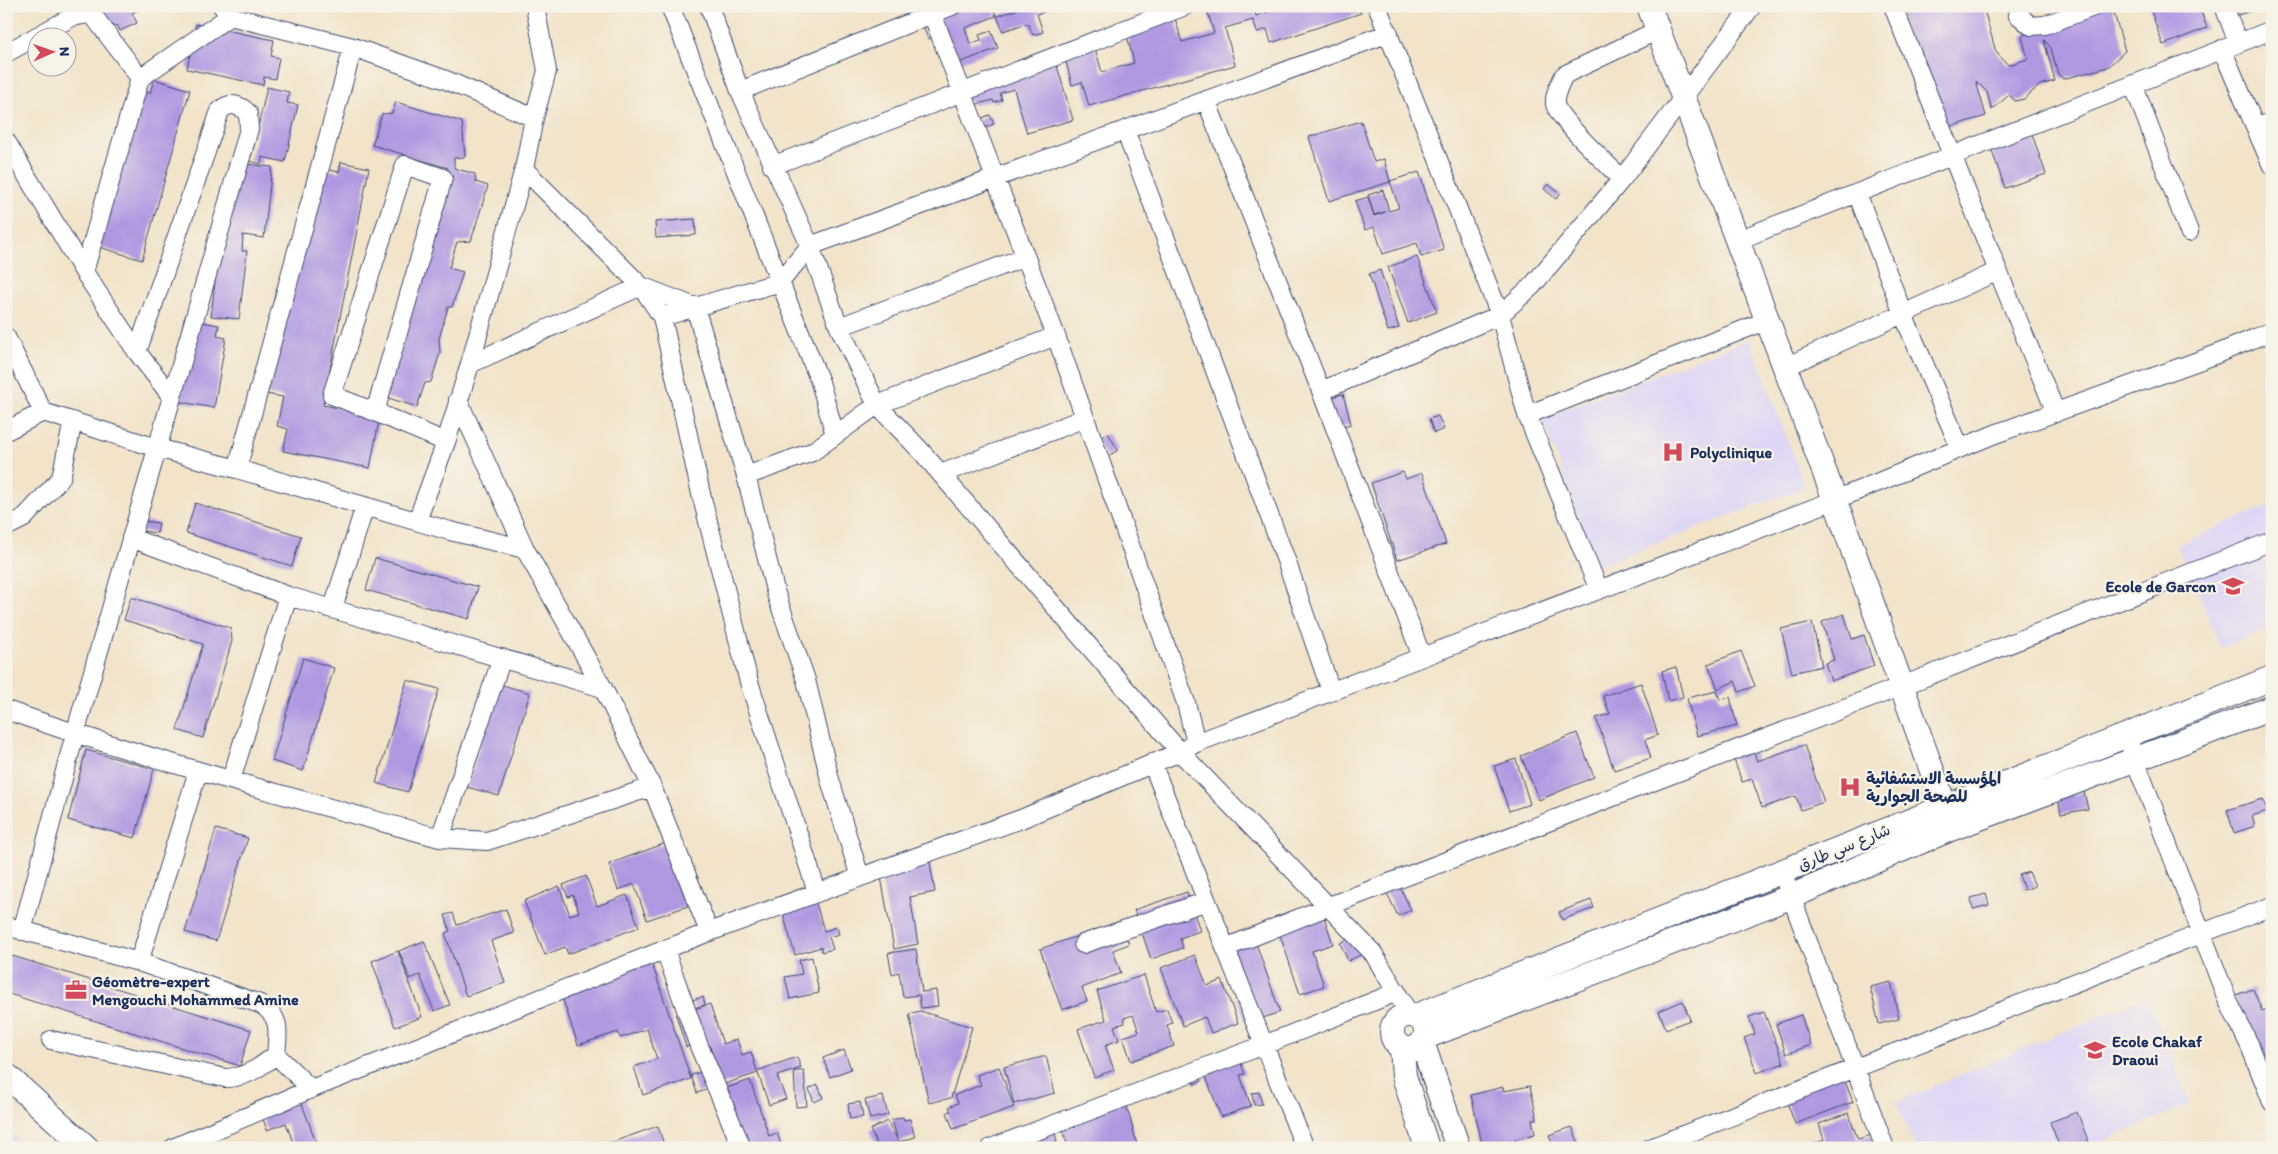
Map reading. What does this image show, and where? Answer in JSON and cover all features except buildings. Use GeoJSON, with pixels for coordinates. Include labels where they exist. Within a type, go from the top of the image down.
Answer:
{"type":"FeatureCollection","features":[{"type":"Feature","properties":{"kind":"street"},"geometry":{"type":"LineString","coordinates":[[417,521],[446,442],[470,364],[524,169],[534,118],[547,71],[535,6]]}},
{"type":"Feature","properties":{"kind":"street"},"geometry":{"type":"LineString","coordinates":[[670,6],[820,382],[834,435]]}},
{"type":"Feature","properties":{"kind":"street"},"geometry":{"type":"LineString","coordinates":[[740,91],[930,10],[952,6]]}},
{"type":"Feature","properties":{"kind":"street"},"geometry":{"type":"LineString","coordinates":[[772,166],[1186,6]]}},
{"type":"Feature","properties":{"kind":"street"},"geometry":{"type":"LineString","coordinates":[[1377,6],[1500,315],[1527,414],[1599,590]]}},
{"type":"Feature","properties":{"kind":"street"},"geometry":{"type":"LineString","coordinates":[[1649,6],[1835,500],[1953,828]]}},
{"type":"Feature","properties":{"kind":"street"},"geometry":{"type":"LineString","coordinates":[[1322,391],[1500,315],[1532,286],[1622,179],[1752,6]]}},
{"type":"Feature","properties":{"kind":"street"},"geometry":{"type":"LineString","coordinates":[[1893,6],[1951,156],[2056,413]]}},
{"type":"Feature","properties":{"kind":"street"},"geometry":{"type":"LineString","coordinates":[[2022,6],[2018,15],[2031,26],[2046,25],[2096,6]]}},
{"type":"Feature","properties":{"kind":"street"},"geometry":{"type":"LineString","coordinates":[[2224,6],[2230,46],[2264,125],[2272,166]]}},
{"type":"Feature","properties":{"kind":"street"},"geometry":{"type":"LineString","coordinates":[[712,7],[740,91],[772,166],[810,246],[839,327],[877,405],[941,474],[1180,752],[1373,953],[1397,992],[1415,1032],[1458,1148]]}},
{"type":"Feature","properties":{"kind":"street"},"geometry":{"type":"LineString","coordinates":[[930,10],[1056,336],[1186,703],[1196,743]]}},
{"type":"Feature","properties":{"kind":"street"},"geometry":{"type":"LineString","coordinates":[[84,272],[140,78],[226,11],[353,47],[446,80],[534,118]]}},
{"type":"Feature","properties":{"kind":"street"},"geometry":{"type":"LineString","coordinates":[[6,53],[72,16],[89,14],[95,18],[140,78]]}},
{"type":"Feature","properties":{"kind":"street"},"geometry":{"type":"LineString","coordinates":[[1622,179],[1564,120],[1555,105],[1556,91],[1564,74],[1658,30]]}},
{"type":"Feature","properties":{"kind":"street"},"geometry":{"type":"LineString","coordinates":[[1738,240],[2272,30]]}},
{"type":"Feature","properties":{"kind":"street"},"geometry":{"type":"LineString","coordinates":[[662,317],[780,282],[810,246],[1389,34]]}},
{"type":"Feature","properties":{"kind":"street"},"geometry":{"type":"LineString","coordinates":[[237,469],[353,47]]}},
{"type":"Feature","properties":{"kind":"street"},"geometry":{"type":"LineString","coordinates":[[2133,84],[2188,232]]}},
{"type":"Feature","properties":{"kind":"street"},"geometry":{"type":"LineString","coordinates":[[1206,100],[1322,391],[1422,657]]}},
{"type":"Feature","properties":{"kind":"street"},"geometry":{"type":"LineString","coordinates":[[138,352],[220,111],[228,105],[236,105],[248,113],[249,129],[75,734],[14,929],[139,962],[260,1004],[271,1010],[278,1032],[276,1055]]}},
{"type":"Feature","properties":{"kind":"street"},"geometry":{"type":"LineString","coordinates":[[1125,130],[1286,560],[1331,691]]}},
{"type":"Feature","properties":{"kind":"street"},"geometry":{"type":"LineString","coordinates":[[6,141],[84,272],[138,352],[172,397]]}},
{"type":"Feature","properties":{"kind":"street"},"geometry":{"type":"LineString","coordinates":[[375,412],[443,178],[405,165],[332,395],[446,442]]}},
{"type":"Feature","properties":{"kind":"street"},"geometry":{"type":"LineString","coordinates":[[524,169],[641,286],[662,317],[701,494],[749,682],[816,892]]}},
{"type":"Feature","properties":{"kind":"street"},"geometry":{"type":"LineString","coordinates":[[1857,193],[1903,314],[1960,448]]}},
{"type":"Feature","properties":{"kind":"street"},"geometry":{"type":"LineString","coordinates":[[839,327],[1025,257]]}},
{"type":"Feature","properties":{"kind":"street"},"geometry":{"type":"LineString","coordinates":[[1785,367],[1998,271]]}},
{"type":"Feature","properties":{"kind":"street"},"geometry":{"type":"LineString","coordinates":[[470,364],[641,286],[695,307]]}},
{"type":"Feature","properties":{"kind":"street"},"geometry":{"type":"LineString","coordinates":[[695,307],[746,476],[776,594],[806,680],[830,780],[860,877]]}},
{"type":"Feature","properties":{"kind":"street"},"geometry":{"type":"LineString","coordinates":[[1527,414],[1768,320]]}},
{"type":"Feature","properties":{"kind":"street"},"geometry":{"type":"LineString","coordinates":[[173,1148],[311,1089],[709,932],[1021,819],[1180,752],[1196,743],[1835,500],[1960,448],[2212,356],[2272,331]]}},
{"type":"Feature","properties":{"kind":"street"},"geometry":{"type":"LineString","coordinates":[[746,476],[812,452],[877,405],[1056,336]]}},
{"type":"Feature","properties":{"kind":"street"},"geometry":{"type":"LineString","coordinates":[[6,337],[44,412]]}},
{"type":"Feature","properties":{"kind":"street"},"geometry":{"type":"LineString","coordinates":[[458,400],[525,549],[603,688],[652,787],[709,932]]}},
{"type":"Feature","properties":{"kind":"street"},"geometry":{"type":"LineString","coordinates":[[6,431],[44,412],[157,448],[417,521],[525,549]]}},
{"type":"Feature","properties":{"kind":"street"},"geometry":{"type":"LineString","coordinates":[[941,474],[1085,418]]}},
{"type":"Feature","properties":{"kind":"street"},"geometry":{"type":"LineString","coordinates":[[6,527],[24,518],[61,478],[73,421]]}},
{"type":"Feature","properties":{"kind":"street"},"geometry":{"type":"LineString","coordinates":[[333,608],[366,506]]}},
{"type":"Feature","properties":{"kind":"street"},"geometry":{"type":"LineString","coordinates":[[131,538],[288,596],[603,688]]}},
{"type":"Feature","properties":{"kind":"street"},"geometry":{"type":"LineString","coordinates":[[1225,948],[2272,541]]}},
{"type":"Feature","properties":{"kind":"street"},"geometry":{"type":"LineString","coordinates":[[231,780],[288,596]]}},
{"type":"Feature","properties":{"kind":"street"},"geometry":{"type":"LineString","coordinates":[[440,838],[502,658]]}},
{"type":"Feature","properties":{"kind":"street","name":"شارع سي طارق"},"geometry":{"type":"LineString","coordinates":[[1415,1032],[1782,872],[2272,678]]}},
{"type":"Feature","properties":{"kind":"street","name":"شارع سي طارق"},"geometry":{"type":"LineString","coordinates":[[1415,1032],[1790,897],[1953,828],[2272,708]]}},
{"type":"Feature","properties":{"kind":"street"},"geometry":{"type":"LineString","coordinates":[[6,710],[75,734],[198,772],[440,838],[487,842],[652,787]]}},
{"type":"Feature","properties":{"kind":"street"},"geometry":{"type":"LineString","coordinates":[[2127,735],[2134,760],[2227,998],[2250,1046],[2271,1097]]}},
{"type":"Feature","properties":{"kind":"street"},"geometry":{"type":"LineString","coordinates":[[1152,764],[1305,1148]]}},
{"type":"Feature","properties":{"kind":"street"},"geometry":{"type":"LineString","coordinates":[[139,962],[198,772]]}},
{"type":"Feature","properties":{"kind":"street"},"geometry":{"type":"LineString","coordinates":[[1782,872],[1885,1148]]}},
{"type":"Feature","properties":{"kind":"street"},"geometry":{"type":"LineString","coordinates":[[1083,944],[1207,901]]}},
{"type":"Feature","properties":{"kind":"street"},"geometry":{"type":"LineString","coordinates":[[1650,1148],[2272,906]]}},
{"type":"Feature","properties":{"kind":"street"},"geometry":{"type":"LineString","coordinates":[[666,950],[699,1046],[742,1148]]}},
{"type":"Feature","properties":{"kind":"street"},"geometry":{"type":"LineString","coordinates":[[991,1148],[1264,1045],[1397,992]]}},
{"type":"Feature","properties":{"kind":"street"},"geometry":{"type":"LineString","coordinates":[[1415,1032],[1404,1076],[1427,1148]]}},
{"type":"Feature","properties":{"kind":"street"},"geometry":{"type":"LineString","coordinates":[[51,1040],[225,1078],[238,1078],[276,1055]]}},
{"type":"Feature","properties":{"kind":"street"},"geometry":{"type":"LineString","coordinates":[[276,1055],[311,1089]]}},
{"type":"Feature","properties":{"kind":"street"},"geometry":{"type":"LineString","coordinates":[[6,1075],[87,1148]]}},
{"type":"Feature","properties":{"kind":"shaded area","name":"Polyclinique"},"geometry":{"type":"Polygon","coordinates":[[[1750,339],[1805,487],[1597,566],[1542,418],[1750,339]]]}},
{"type":"Feature","properties":{"kind":"shaded area","name":"Ecole de Garcon"},"geometry":{"type":"Polygon","coordinates":[[[2272,504],[2272,627],[2221,648],[2177,545],[2272,504]]]}},
{"type":"Feature","properties":{"kind":"shaded area","name":"Ecole Chakaf Draoui"},"geometry":{"type":"Polygon","coordinates":[[[2147,997],[2191,1104],[2087,1148],[1915,1148],[1896,1102],[2147,997]]]}},
{"type":"Feature","properties":{"kind":"shaded area"},"geometry":{"type":"Polygon","coordinates":[[[6,1129],[28,1148],[6,1148],[6,1129]]]}},
{"type":"Feature","properties":{"kind":"place","name":"Polyclinique"},"geometry":{"type":"Point","coordinates":[1673,452]}},
{"type":"Feature","properties":{"kind":"place","name":"Ecole de Garcon"},"geometry":{"type":"Point","coordinates":[2233,586]}},
{"type":"Feature","properties":{"kind":"place","name":"المؤسسة الاستشفائية للصحة الجوارية"},"geometry":{"type":"Point","coordinates":[1850,787]}},
{"type":"Feature","properties":{"kind":"place","name":"Géomètre-expert Mengouchi Mohammed Amine"},"geometry":{"type":"Point","coordinates":[76,990]}},
{"type":"Feature","properties":{"kind":"place","name":"Ecole Chakaf Draoui"},"geometry":{"type":"Point","coordinates":[2095,1050]}}]}
